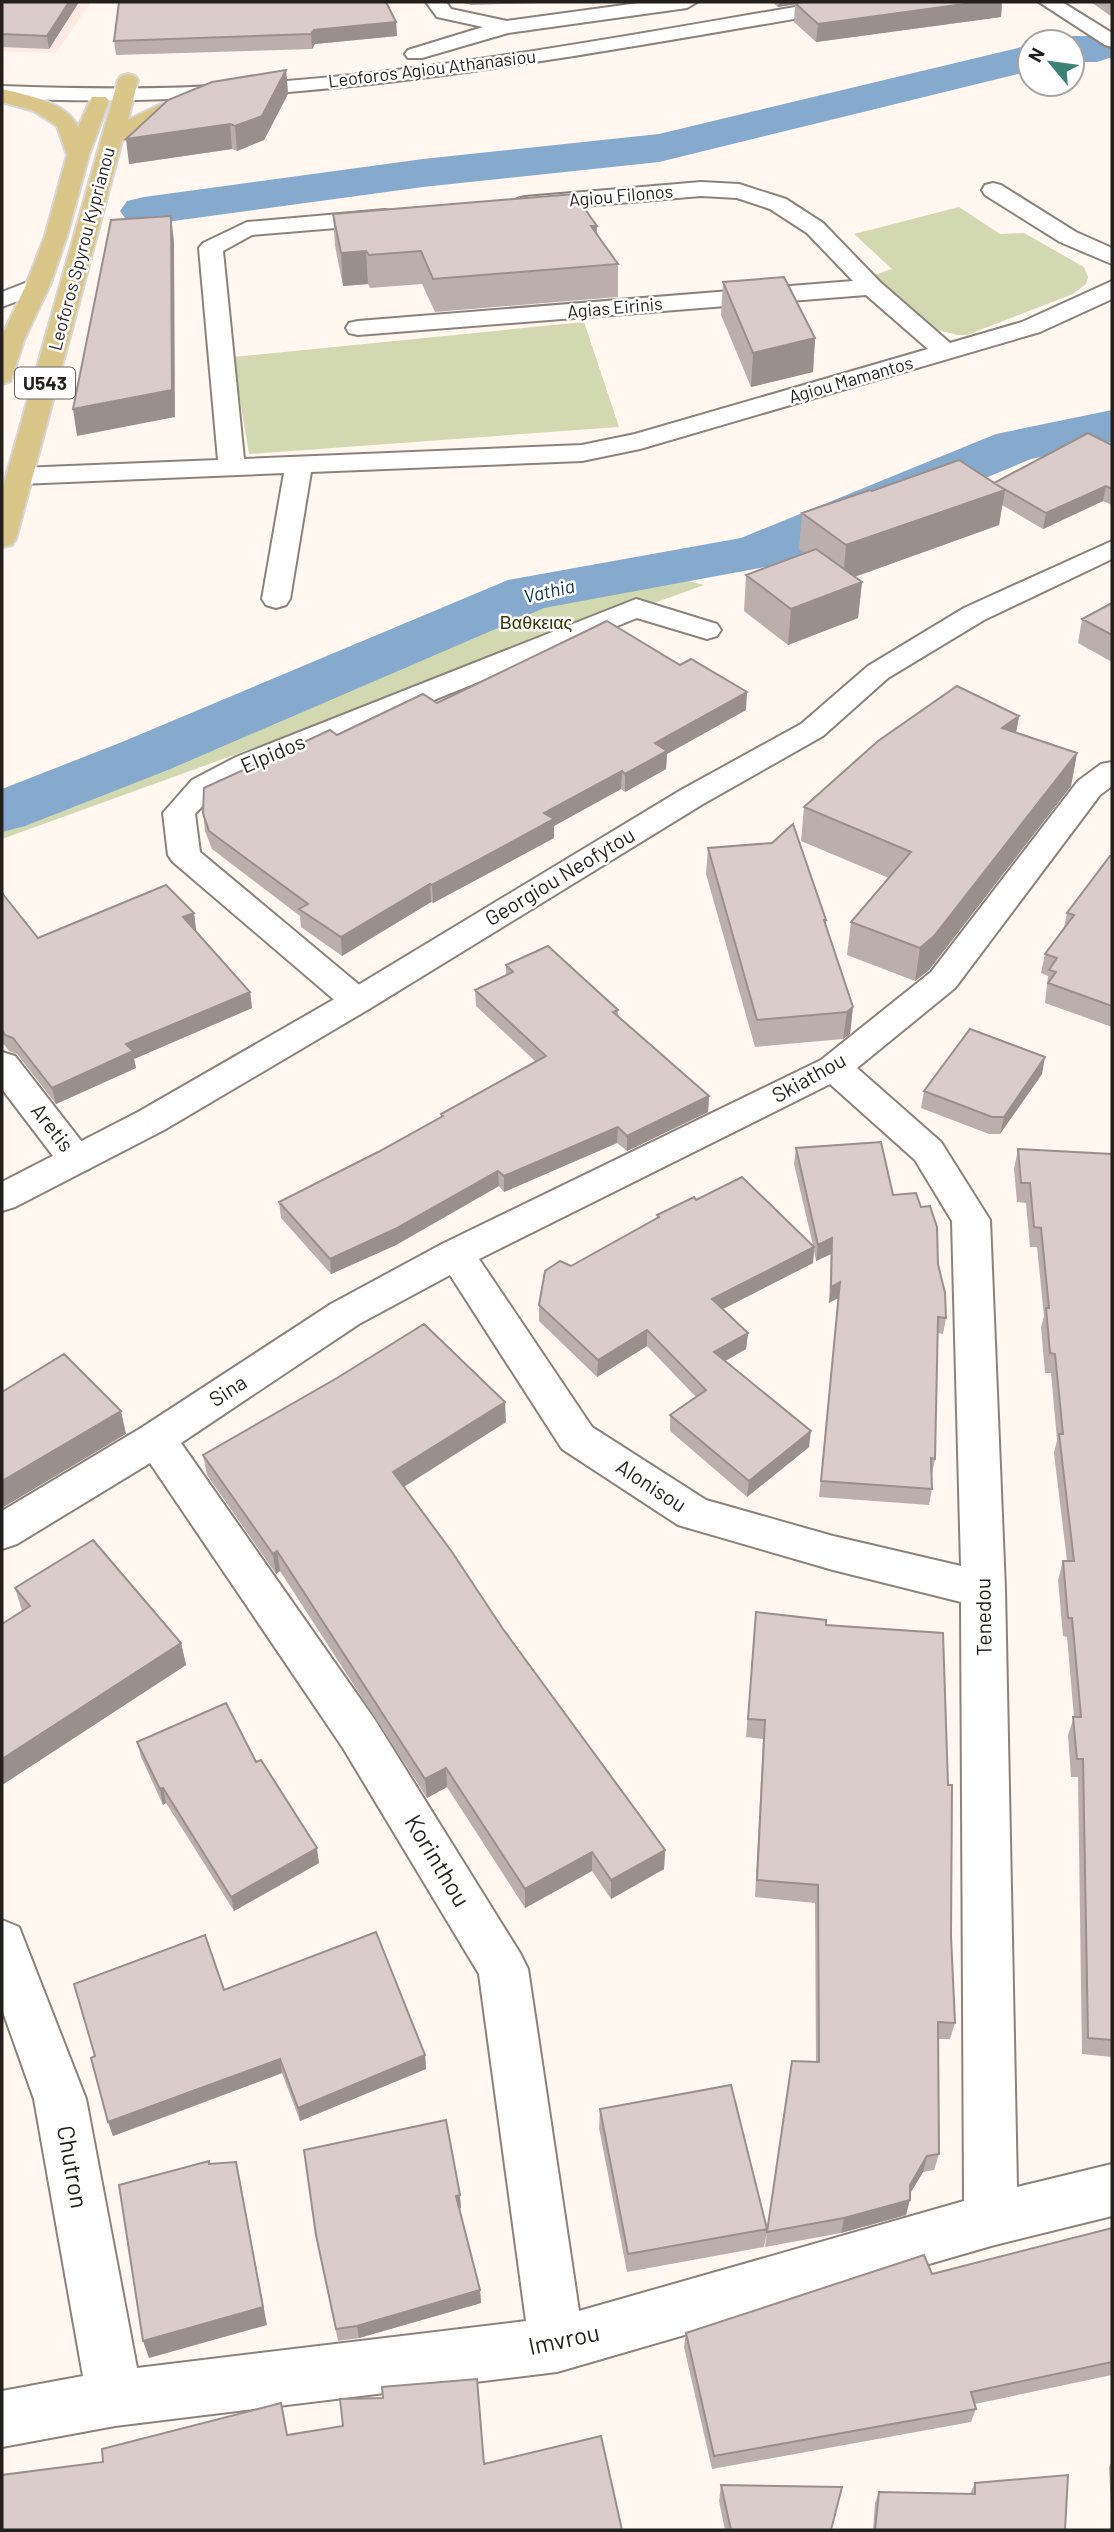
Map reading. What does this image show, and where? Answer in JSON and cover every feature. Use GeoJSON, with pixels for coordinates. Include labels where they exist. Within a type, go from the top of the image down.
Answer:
{"type":"FeatureCollection","features":[{"type":"Feature","properties":{"kind":"main road","name":"Leoforos Spyrou Kyprianou"},"geometry":{"type":"LineString","coordinates":[[2,539],[127,88]]}},
{"type":"Feature","properties":{"kind":"main road"},"geometry":{"type":"LineString","coordinates":[[111,139],[142,119],[169,107],[274,88]]}},
{"type":"Feature","properties":{"kind":"main road","name":"Leoforos Spyrou Kyprianou"},"geometry":{"type":"LineString","coordinates":[[2,376],[7,337],[38,285],[78,155],[99,106],[101,89]]}},
{"type":"Feature","properties":{"kind":"main road"},"geometry":{"type":"LineString","coordinates":[[2,94],[41,107],[66,123],[78,155]]}},
{"type":"Feature","properties":{"kind":"street"},"geometry":{"type":"LineString","coordinates":[[436,2],[444,13],[506,27]]}},
{"type":"Feature","properties":{"kind":"street"},"geometry":{"type":"LineString","coordinates":[[415,54],[506,27],[687,2]]}},
{"type":"Feature","properties":{"kind":"street","name":"Leoforos Agiou Athanasiou"},"geometry":{"type":"LineString","coordinates":[[283,67],[338,65],[779,2]]}},
{"type":"Feature","properties":{"kind":"street","name":"Leoforos Agiou Athanasiou"},"geometry":{"type":"LineString","coordinates":[[2,94],[127,88],[274,88],[469,66],[858,2]]}},
{"type":"Feature","properties":{"kind":"street"},"geometry":{"type":"LineString","coordinates":[[1049,2],[1112,41]]}},
{"type":"Feature","properties":{"kind":"street","name":"Leoforos Agiou Athanasiou"},"geometry":{"type":"LineString","coordinates":[[127,88],[204,72]]}},
{"type":"Feature","properties":{"kind":"street","name":"Leoforos Agiou Athanasiou"},"geometry":{"type":"LineString","coordinates":[[2,82],[101,89]]}},
{"type":"Feature","properties":{"kind":"street","name":"Agiou Filonos"},"geometry":{"type":"LineString","coordinates":[[497,207],[701,189],[739,191],[778,204],[815,228],[872,288],[946,352]]}},
{"type":"Feature","properties":{"kind":"street"},"geometry":{"type":"LineString","coordinates":[[993,190],[1068,237],[1112,257]]}},
{"type":"Feature","properties":{"kind":"street"},"geometry":{"type":"LineString","coordinates":[[232,467],[211,248],[247,229],[402,215]]}},
{"type":"Feature","properties":{"kind":"street"},"geometry":{"type":"LineString","coordinates":[[2,300],[38,285]]}},
{"type":"Feature","properties":{"kind":"street","name":"Agias Eirinis"},"geometry":{"type":"LineString","coordinates":[[358,328],[872,288]]}},
{"type":"Feature","properties":{"kind":"street","name":"Agiou Mamantos"},"geometry":{"type":"LineString","coordinates":[[20,476],[582,453],[640,441],[1031,327],[1099,298],[1112,288]]}},
{"type":"Feature","properties":{"kind":"street"},"geometry":{"type":"LineString","coordinates":[[276,599],[299,466]]}},
{"type":"Feature","properties":{"kind":"street","name":"Georgiou Neofytou"},"geometry":{"type":"LineString","coordinates":[[2,1198],[151,1121],[357,1001],[692,797],[812,730],[878,672],[974,614],[1112,549]]}},
{"type":"Feature","properties":{"kind":"street","name":"Elpidos"},"geometry":{"type":"LineString","coordinates":[[357,1001],[184,855],[179,813],[203,787],[247,764],[636,608],[706,630]]}},
{"type":"Feature","properties":{"kind":"street","name":"Skiathou"},"geometry":{"type":"LineString","coordinates":[[456,1254],[834,1068],[943,980],[1089,788],[1112,771]]}},
{"type":"Feature","properties":{"kind":"street","name":"Aretis"},"geometry":{"type":"LineString","coordinates":[[2,1064],[76,1160]]}},
{"type":"Feature","properties":{"kind":"street","name":"Tenedou"},"geometry":{"type":"LineString","coordinates":[[834,1068],[928,1151],[971,1220],[984,1589],[992,2220]]}},
{"type":"Feature","properties":{"kind":"street","name":"Sina"},"geometry":{"type":"LineString","coordinates":[[2,1532],[156,1438],[345,1314],[456,1254]]}},
{"type":"Feature","properties":{"kind":"street","name":"Alonisou"},"geometry":{"type":"LineString","coordinates":[[456,1254],[577,1438],[693,1513],[833,1553],[984,1589]]}},
{"type":"Feature","properties":{"kind":"street","name":"Korinthou"},"geometry":{"type":"LineString","coordinates":[[156,1438],[359,1734],[503,1969],[557,2345]]}},
{"type":"Feature","properties":{"kind":"street","name":"Chutron"},"geometry":{"type":"LineString","coordinates":[[2,1944],[60,2099],[115,2398]]}},
{"type":"Feature","properties":{"kind":"street","name":"Imvrou"},"geometry":{"type":"LineString","coordinates":[[2,2419],[115,2398],[557,2345],[992,2220],[1112,2190]]}},
{"type":"Feature","properties":{"kind":"shaded area"},"geometry":{"type":"Polygon","coordinates":[[[2,2],[91,2],[56,53],[2,51],[2,2]]]}},
{"type":"Feature","properties":{"kind":"green space"},"geometry":{"type":"Polygon","coordinates":[[[959,207],[1000,234],[1024,233],[1084,267],[1088,277],[1086,284],[1073,294],[967,335],[921,326],[874,275],[892,269],[854,234],[959,207]]]}},
{"type":"Feature","properties":{"kind":"green space"},"geometry":{"type":"Polygon","coordinates":[[[584,322],[619,427],[249,454],[233,357],[584,322]]]}},
{"type":"Feature","properties":{"kind":"green space","name":"Βαθκειας"},"geometry":{"type":"Polygon","coordinates":[[[668,576],[704,585],[2,839],[2,811],[532,602],[668,576]]]}},
{"type":"Feature","properties":{"kind":"building"},"geometry":{"type":"Polygon","coordinates":[[[2,2],[69,2],[47,36],[2,34],[2,2]]]}},
{"type":"Feature","properties":{"kind":"building"},"geometry":{"type":"Polygon","coordinates":[[[119,2],[386,2],[396,22],[314,30],[311,34],[114,41],[119,2]]]}},
{"type":"Feature","properties":{"kind":"building"},"geometry":{"type":"Polygon","coordinates":[[[979,2],[818,24],[795,3],[979,2]]]}},
{"type":"Feature","properties":{"kind":"building"},"geometry":{"type":"Polygon","coordinates":[[[286,70],[262,116],[235,126],[230,124],[126,139],[168,100],[212,82],[286,70]]]}},
{"type":"Feature","properties":{"kind":"building"},"geometry":{"type":"Polygon","coordinates":[[[574,194],[597,226],[591,226],[618,264],[433,279],[421,251],[369,255],[366,251],[341,253],[333,214],[574,194]]]}},
{"type":"Feature","properties":{"kind":"building"},"geometry":{"type":"Polygon","coordinates":[[[171,216],[172,390],[73,409],[111,220],[171,216]]]}},
{"type":"Feature","properties":{"kind":"building"},"geometry":{"type":"Polygon","coordinates":[[[784,277],[815,338],[753,353],[723,282],[784,277]]]}},
{"type":"Feature","properties":{"kind":"building"},"geometry":{"type":"Polygon","coordinates":[[[1088,433],[1112,445],[1112,489],[1106,486],[1046,513],[994,483],[1088,433]]]}},
{"type":"Feature","properties":{"kind":"building"},"geometry":{"type":"Polygon","coordinates":[[[959,460],[1005,490],[846,545],[802,513],[872,491],[959,460]]]}},
{"type":"Feature","properties":{"kind":"building"},"geometry":{"type":"Polygon","coordinates":[[[816,549],[862,582],[791,609],[746,575],[816,549]]]}},
{"type":"Feature","properties":{"kind":"building"},"geometry":{"type":"Polygon","coordinates":[[[1112,603],[1112,635],[1082,619],[1112,603]]]}},
{"type":"Feature","properties":{"kind":"building"},"geometry":{"type":"Polygon","coordinates":[[[607,621],[680,665],[691,659],[747,692],[655,743],[667,751],[625,774],[622,771],[544,813],[554,819],[430,884],[341,937],[299,909],[308,904],[209,831],[203,813],[204,788],[330,730],[337,735],[423,694],[437,703],[607,621]]]}},
{"type":"Feature","properties":{"kind":"building"},"geometry":{"type":"Polygon","coordinates":[[[957,686],[1019,716],[1002,728],[1077,753],[934,936],[920,948],[851,922],[911,852],[804,807],[878,741],[957,686]]]}},
{"type":"Feature","properties":{"kind":"building"},"geometry":{"type":"Polygon","coordinates":[[[793,824],[853,1007],[847,1012],[757,1020],[708,848],[772,843],[793,824]]]}},
{"type":"Feature","properties":{"kind":"building"},"geometry":{"type":"Polygon","coordinates":[[[1110,856],[1112,1006],[1048,983],[1056,972],[1049,970],[1057,958],[1045,954],[1074,915],[1067,913],[1110,856]]]}},
{"type":"Feature","properties":{"kind":"building"},"geometry":{"type":"Polygon","coordinates":[[[166,885],[194,913],[183,917],[250,992],[126,1044],[133,1051],[52,1088],[13,1038],[5,1035],[2,1030],[2,893],[38,938],[166,885]]]}},
{"type":"Feature","properties":{"kind":"building"},"geometry":{"type":"Polygon","coordinates":[[[548,946],[618,1010],[613,1012],[709,1096],[627,1136],[618,1127],[504,1176],[498,1171],[395,1229],[330,1259],[279,1202],[378,1152],[546,1056],[475,990],[513,972],[506,965],[548,946]]]}},
{"type":"Feature","properties":{"kind":"building"},"geometry":{"type":"Polygon","coordinates":[[[970,1029],[1045,1057],[1004,1117],[992,1117],[924,1091],[970,1029]]]}},
{"type":"Feature","properties":{"kind":"building"},"geometry":{"type":"Polygon","coordinates":[[[881,1142],[893,1195],[916,1193],[921,1207],[930,1206],[937,1227],[938,1264],[945,1293],[946,1318],[938,1317],[932,1489],[821,1481],[840,1282],[831,1287],[832,1238],[818,1245],[796,1148],[881,1142]]]}},
{"type":"Feature","properties":{"kind":"building"},"geometry":{"type":"Polygon","coordinates":[[[1018,1149],[1112,1154],[1112,2040],[1088,2038],[1083,1759],[1077,1759],[1073,1717],[1081,1717],[1072,1618],[1068,1618],[1063,1561],[1074,1561],[1059,1434],[1063,1434],[1055,1354],[1050,1353],[1046,1308],[1049,1308],[1041,1228],[1034,1227],[1030,1183],[1021,1183],[1018,1149]]]}},
{"type":"Feature","properties":{"kind":"building"},"geometry":{"type":"Polygon","coordinates":[[[742,1177],[814,1247],[712,1299],[748,1333],[714,1352],[811,1431],[749,1481],[670,1415],[706,1390],[647,1330],[598,1360],[539,1305],[545,1271],[560,1261],[571,1266],[659,1217],[657,1215],[694,1197],[696,1200],[742,1177]]]}},
{"type":"Feature","properties":{"kind":"building"},"geometry":{"type":"Polygon","coordinates":[[[424,1324],[505,1402],[393,1472],[452,1552],[503,1629],[665,1850],[611,1880],[592,1852],[525,1889],[446,1768],[425,1779],[277,1551],[273,1554],[203,1455],[424,1324]]]}},
{"type":"Feature","properties":{"kind":"building"},"geometry":{"type":"Polygon","coordinates":[[[64,1354],[121,1411],[2,1481],[2,1392],[64,1354]]]}},
{"type":"Feature","properties":{"kind":"building"},"geometry":{"type":"Polygon","coordinates":[[[93,1540],[181,1643],[2,1759],[2,1624],[30,1606],[15,1588],[93,1540]]]}},
{"type":"Feature","properties":{"kind":"building"},"geometry":{"type":"Polygon","coordinates":[[[756,1612],[826,1620],[826,1625],[943,1633],[948,1785],[952,1785],[951,1936],[955,2023],[938,2022],[939,2154],[927,2156],[910,2185],[910,2200],[844,2218],[767,2232],[792,2061],[819,2062],[818,1885],[757,1880],[765,1720],[748,1719],[756,1612]]]}},
{"type":"Feature","properties":{"kind":"building"},"geometry":{"type":"Polygon","coordinates":[[[226,1703],[256,1762],[261,1760],[317,1848],[231,1897],[163,1788],[160,1789],[137,1742],[226,1703]]]}},
{"type":"Feature","properties":{"kind":"building"},"geometry":{"type":"Polygon","coordinates":[[[376,1932],[425,2055],[298,2108],[280,2059],[108,2122],[91,2058],[95,2056],[74,1984],[205,1935],[224,1990],[376,1932]]]}},
{"type":"Feature","properties":{"kind":"building"},"geometry":{"type":"Polygon","coordinates":[[[731,2085],[767,2229],[628,2254],[600,2109],[731,2085]]]}},
{"type":"Feature","properties":{"kind":"building"},"geometry":{"type":"Polygon","coordinates":[[[446,2120],[460,2195],[456,2196],[480,2290],[357,2326],[336,2329],[316,2235],[304,2150],[446,2120]]]}},
{"type":"Feature","properties":{"kind":"building"},"geometry":{"type":"Polygon","coordinates":[[[209,2161],[209,2164],[236,2162],[263,2307],[143,2341],[119,2185],[209,2161]]]}},
{"type":"Feature","properties":{"kind":"building"},"geometry":{"type":"Polygon","coordinates":[[[1112,2228],[1112,2362],[971,2392],[976,2409],[714,2456],[686,2333],[924,2255],[932,2274],[1112,2228]]]}},
{"type":"Feature","properties":{"kind":"building"},"geometry":{"type":"Polygon","coordinates":[[[477,2379],[484,2464],[601,2436],[622,2530],[2,2530],[2,2475],[103,2462],[102,2449],[281,2403],[287,2435],[343,2426],[340,2399],[383,2398],[382,2387],[477,2379]]]}},
{"type":"Feature","properties":{"kind":"building"},"geometry":{"type":"Polygon","coordinates":[[[1068,2475],[1065,2530],[875,2530],[879,2492],[975,2494],[975,2483],[1068,2475]]]}},
{"type":"Feature","properties":{"kind":"building"},"geometry":{"type":"Polygon","coordinates":[[[721,2485],[842,2487],[831,2530],[731,2530],[721,2485]]]}},
{"type":"Feature","properties":{"kind":"waterway"},"geometry":{"type":"LineString","coordinates":[[1086,49],[1097,49]]}},
{"type":"Feature","properties":{"kind":"waterway"},"geometry":{"type":"LineString","coordinates":[[144,211],[423,173],[659,148],[1016,61]]}},
{"type":"Feature","properties":{"kind":"waterway","name":"Vathia"},"geometry":{"type":"LineString","coordinates":[[2,812],[145,756],[529,593],[755,553],[1015,446],[1112,426]]}}]}
